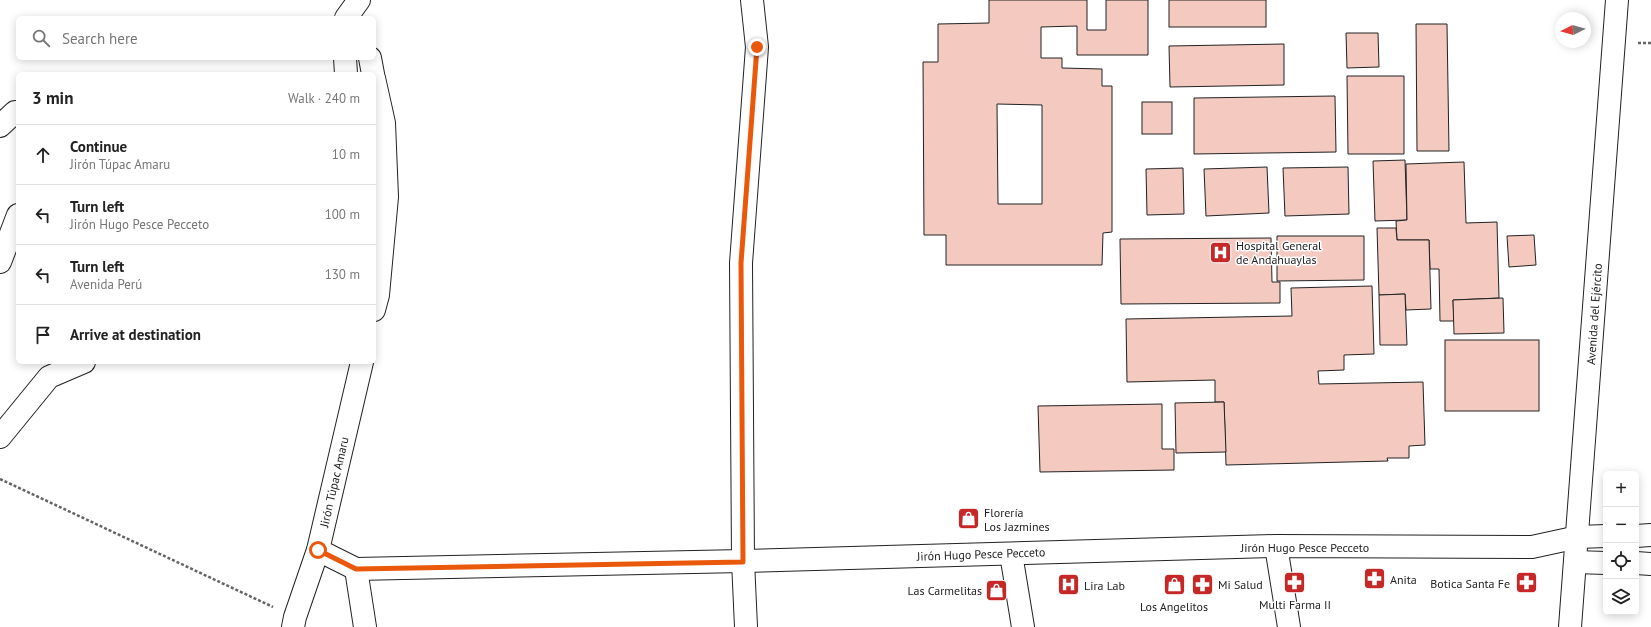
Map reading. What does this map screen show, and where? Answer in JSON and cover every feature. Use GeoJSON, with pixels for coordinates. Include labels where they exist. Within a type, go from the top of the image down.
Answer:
{"type":"FeatureCollection","features":[{"type":"Feature","properties":{"kind":"main road"},"geometry":{"type":"LineString","coordinates":[[348,16],[360,0]]}},
{"type":"Feature","properties":{"kind":"main road"},"geometry":{"type":"LineString","coordinates":[[360,0],[362,16]]}},
{"type":"Feature","properties":{"kind":"main road"},"geometry":{"type":"LineString","coordinates":[[746,627],[743,562],[741,263],[757,47],[752,0]]}},
{"type":"Feature","properties":{"kind":"main road","name":"Avenida del Ejército"},"geometry":{"type":"LineString","coordinates":[[1570,627],[1578,537],[1617,0]]}},
{"type":"Feature","properties":{"kind":"main road"},"geometry":{"type":"LineString","coordinates":[[345,60],[346,72]]}},
{"type":"Feature","properties":{"kind":"main road"},"geometry":{"type":"LineString","coordinates":[[370,60],[373,72]]}},
{"type":"Feature","properties":{"kind":"main road"},"geometry":{"type":"LineString","coordinates":[[376,87],[384,123],[387,198],[378,295],[376,302]]}},
{"type":"Feature","properties":{"kind":"main road"},"geometry":{"type":"LineString","coordinates":[[0,126],[16,112]]}},
{"type":"Feature","properties":{"kind":"main road"},"geometry":{"type":"LineString","coordinates":[[0,262],[16,220]]}},
{"type":"Feature","properties":{"kind":"main road"},"geometry":{"type":"LineString","coordinates":[[0,437],[49,377],[79,364]]}},
{"type":"Feature","properties":{"kind":"main road","name":"Jirón Túpac Amaru"},"geometry":{"type":"LineString","coordinates":[[294,622],[318,550],[362,364]]}},
{"type":"Feature","properties":{"kind":"main road","name":"Jirón Hugo Pesce Pecceto"},"geometry":{"type":"LineString","coordinates":[[356,569],[743,562],[1276,546],[1532,547],[1578,537],[1603,536]]}},
{"type":"Feature","properties":{"kind":"main road"},"geometry":{"type":"LineString","coordinates":[[1639,536],[1651,536]]}},
{"type":"Feature","properties":{"kind":"main road"},"geometry":{"type":"LineString","coordinates":[[1276,546],[1289,627]]}},
{"type":"Feature","properties":{"kind":"main road"},"geometry":{"type":"LineString","coordinates":[[1532,547],[1575,562],[1603,563]]}},
{"type":"Feature","properties":{"kind":"main road"},"geometry":{"type":"LineString","coordinates":[[318,550],[356,569],[366,627]]}},
{"type":"Feature","properties":{"kind":"main road"},"geometry":{"type":"LineString","coordinates":[[1011,554],[1023,627]]}},
{"type":"Feature","properties":{"kind":"main road"},"geometry":{"type":"LineString","coordinates":[[1639,563],[1651,564]]}},
{"type":"Feature","properties":{"kind":"path"},"geometry":{"type":"LineString","coordinates":[[0,479],[294,622]]}},
{"type":"Feature","properties":{"kind":"building"},"geometry":{"type":"Polygon","coordinates":[[[989,0],[1087,0],[1087,30],[1106,30],[1106,0],[1148,0],[1148,55],[1077,55],[1077,26],[1041,27],[1041,58],[1062,58],[1062,68],[1102,69],[1102,86],[1112,86],[1112,232],[1103,233],[1102,265],[946,265],[946,235],[924,235],[923,62],[938,62],[938,24],[989,23],[989,0]],[[997,104],[998,204],[1042,204],[1042,105],[997,104]]]}},
{"type":"Feature","properties":{"kind":"building"},"geometry":{"type":"Polygon","coordinates":[[[1169,0],[1266,0],[1266,27],[1169,27],[1169,0]]]}},
{"type":"Feature","properties":{"kind":"building"},"geometry":{"type":"Polygon","coordinates":[[[1416,24],[1447,24],[1449,151],[1417,151],[1416,24]]]}},
{"type":"Feature","properties":{"kind":"building"},"geometry":{"type":"Polygon","coordinates":[[[1346,33],[1378,33],[1379,67],[1347,68],[1346,33]]]}},
{"type":"Feature","properties":{"kind":"building"},"geometry":{"type":"Polygon","coordinates":[[[1284,44],[1284,85],[1170,87],[1169,46],[1284,44]]]}},
{"type":"Feature","properties":{"kind":"building"},"geometry":{"type":"Polygon","coordinates":[[[1347,76],[1404,76],[1404,154],[1348,154],[1347,76]]]}},
{"type":"Feature","properties":{"kind":"building"},"geometry":{"type":"Polygon","coordinates":[[[1335,96],[1336,152],[1194,154],[1194,98],[1335,96]]]}},
{"type":"Feature","properties":{"kind":"building"},"geometry":{"type":"Polygon","coordinates":[[[1142,102],[1172,102],[1172,134],[1142,134],[1142,102]]]}},
{"type":"Feature","properties":{"kind":"building"},"geometry":{"type":"Polygon","coordinates":[[[1405,160],[1407,220],[1375,221],[1373,161],[1405,160]]]}},
{"type":"Feature","properties":{"kind":"building"},"geometry":{"type":"Polygon","coordinates":[[[1464,162],[1466,223],[1497,222],[1499,298],[1453,300],[1454,321],[1440,321],[1439,269],[1430,269],[1429,240],[1397,240],[1396,221],[1407,220],[1406,164],[1464,162]]]}},
{"type":"Feature","properties":{"kind":"building"},"geometry":{"type":"Polygon","coordinates":[[[1267,167],[1269,213],[1206,216],[1204,169],[1267,167]]]}},
{"type":"Feature","properties":{"kind":"building"},"geometry":{"type":"Polygon","coordinates":[[[1348,167],[1349,214],[1285,216],[1283,168],[1348,167]]]}},
{"type":"Feature","properties":{"kind":"building"},"geometry":{"type":"Polygon","coordinates":[[[1183,168],[1184,214],[1147,215],[1146,169],[1183,168]]]}},
{"type":"Feature","properties":{"kind":"building"},"geometry":{"type":"Polygon","coordinates":[[[1377,228],[1396,228],[1397,240],[1429,240],[1431,309],[1406,310],[1405,294],[1379,295],[1377,228]]]}},
{"type":"Feature","properties":{"kind":"building"},"geometry":{"type":"Polygon","coordinates":[[[1534,235],[1536,265],[1509,267],[1507,236],[1534,235]]]}},
{"type":"Feature","properties":{"kind":"building"},"geometry":{"type":"Polygon","coordinates":[[[1277,236],[1364,236],[1364,280],[1277,281],[1277,236]]]}},
{"type":"Feature","properties":{"kind":"building"},"geometry":{"type":"Polygon","coordinates":[[[1271,238],[1272,282],[1280,282],[1280,303],[1121,304],[1120,239],[1271,238]]]}},
{"type":"Feature","properties":{"kind":"building"},"geometry":{"type":"Polygon","coordinates":[[[1372,286],[1374,354],[1344,355],[1344,370],[1318,371],[1319,384],[1423,382],[1425,445],[1409,446],[1409,458],[1387,458],[1388,461],[1226,465],[1224,402],[1215,402],[1215,380],[1127,382],[1126,319],[1292,316],[1291,288],[1372,286]]]}},
{"type":"Feature","properties":{"kind":"building"},"geometry":{"type":"Polygon","coordinates":[[[1405,294],[1407,345],[1380,345],[1379,295],[1405,294]]]}},
{"type":"Feature","properties":{"kind":"building"},"geometry":{"type":"Polygon","coordinates":[[[1503,298],[1504,333],[1454,334],[1453,300],[1503,298]]]}},
{"type":"Feature","properties":{"kind":"building"},"geometry":{"type":"Polygon","coordinates":[[[1445,340],[1539,340],[1539,411],[1445,411],[1445,340]]]}},
{"type":"Feature","properties":{"kind":"building"},"geometry":{"type":"Polygon","coordinates":[[[1224,402],[1226,452],[1176,453],[1175,403],[1224,402]]]}},
{"type":"Feature","properties":{"kind":"building"},"geometry":{"type":"Polygon","coordinates":[[[1162,404],[1162,449],[1174,449],[1174,470],[1040,472],[1038,406],[1162,404]]]}},
{"type":"Feature","properties":{"kind":"place","name":"Hospital General de Andahuaylas"},"geometry":{"type":"Point","coordinates":[1221,252]}},
{"type":"Feature","properties":{"kind":"place","name":"Florería Los Jazmines"},"geometry":{"type":"Point","coordinates":[969,519]}},
{"type":"Feature","properties":{"kind":"place","name":"Anita"},"geometry":{"type":"Point","coordinates":[1375,579]}},
{"type":"Feature","properties":{"kind":"place","name":"Multi Farma II"},"geometry":{"type":"Point","coordinates":[1295,583]}},
{"type":"Feature","properties":{"kind":"place","name":"Botica Santa Fe"},"geometry":{"type":"Point","coordinates":[1526,583]}},
{"type":"Feature","properties":{"kind":"place","name":"Mi Salud"},"geometry":{"type":"Point","coordinates":[1203,584]}},
{"type":"Feature","properties":{"kind":"place","name":"Lira Lab"},"geometry":{"type":"Point","coordinates":[1069,585]}},
{"type":"Feature","properties":{"kind":"place","name":"Los Angelitos"},"geometry":{"type":"Point","coordinates":[1174,585]}},
{"type":"Feature","properties":{"kind":"place","name":"Las Carmelitas"},"geometry":{"type":"Point","coordinates":[997,590]}},
{"type":"Feature","properties":{"kind":"route"},"geometry":{"type":"LineString","coordinates":[[318,550],[356,569],[743,562],[741,263],[757,47]]}}]}
